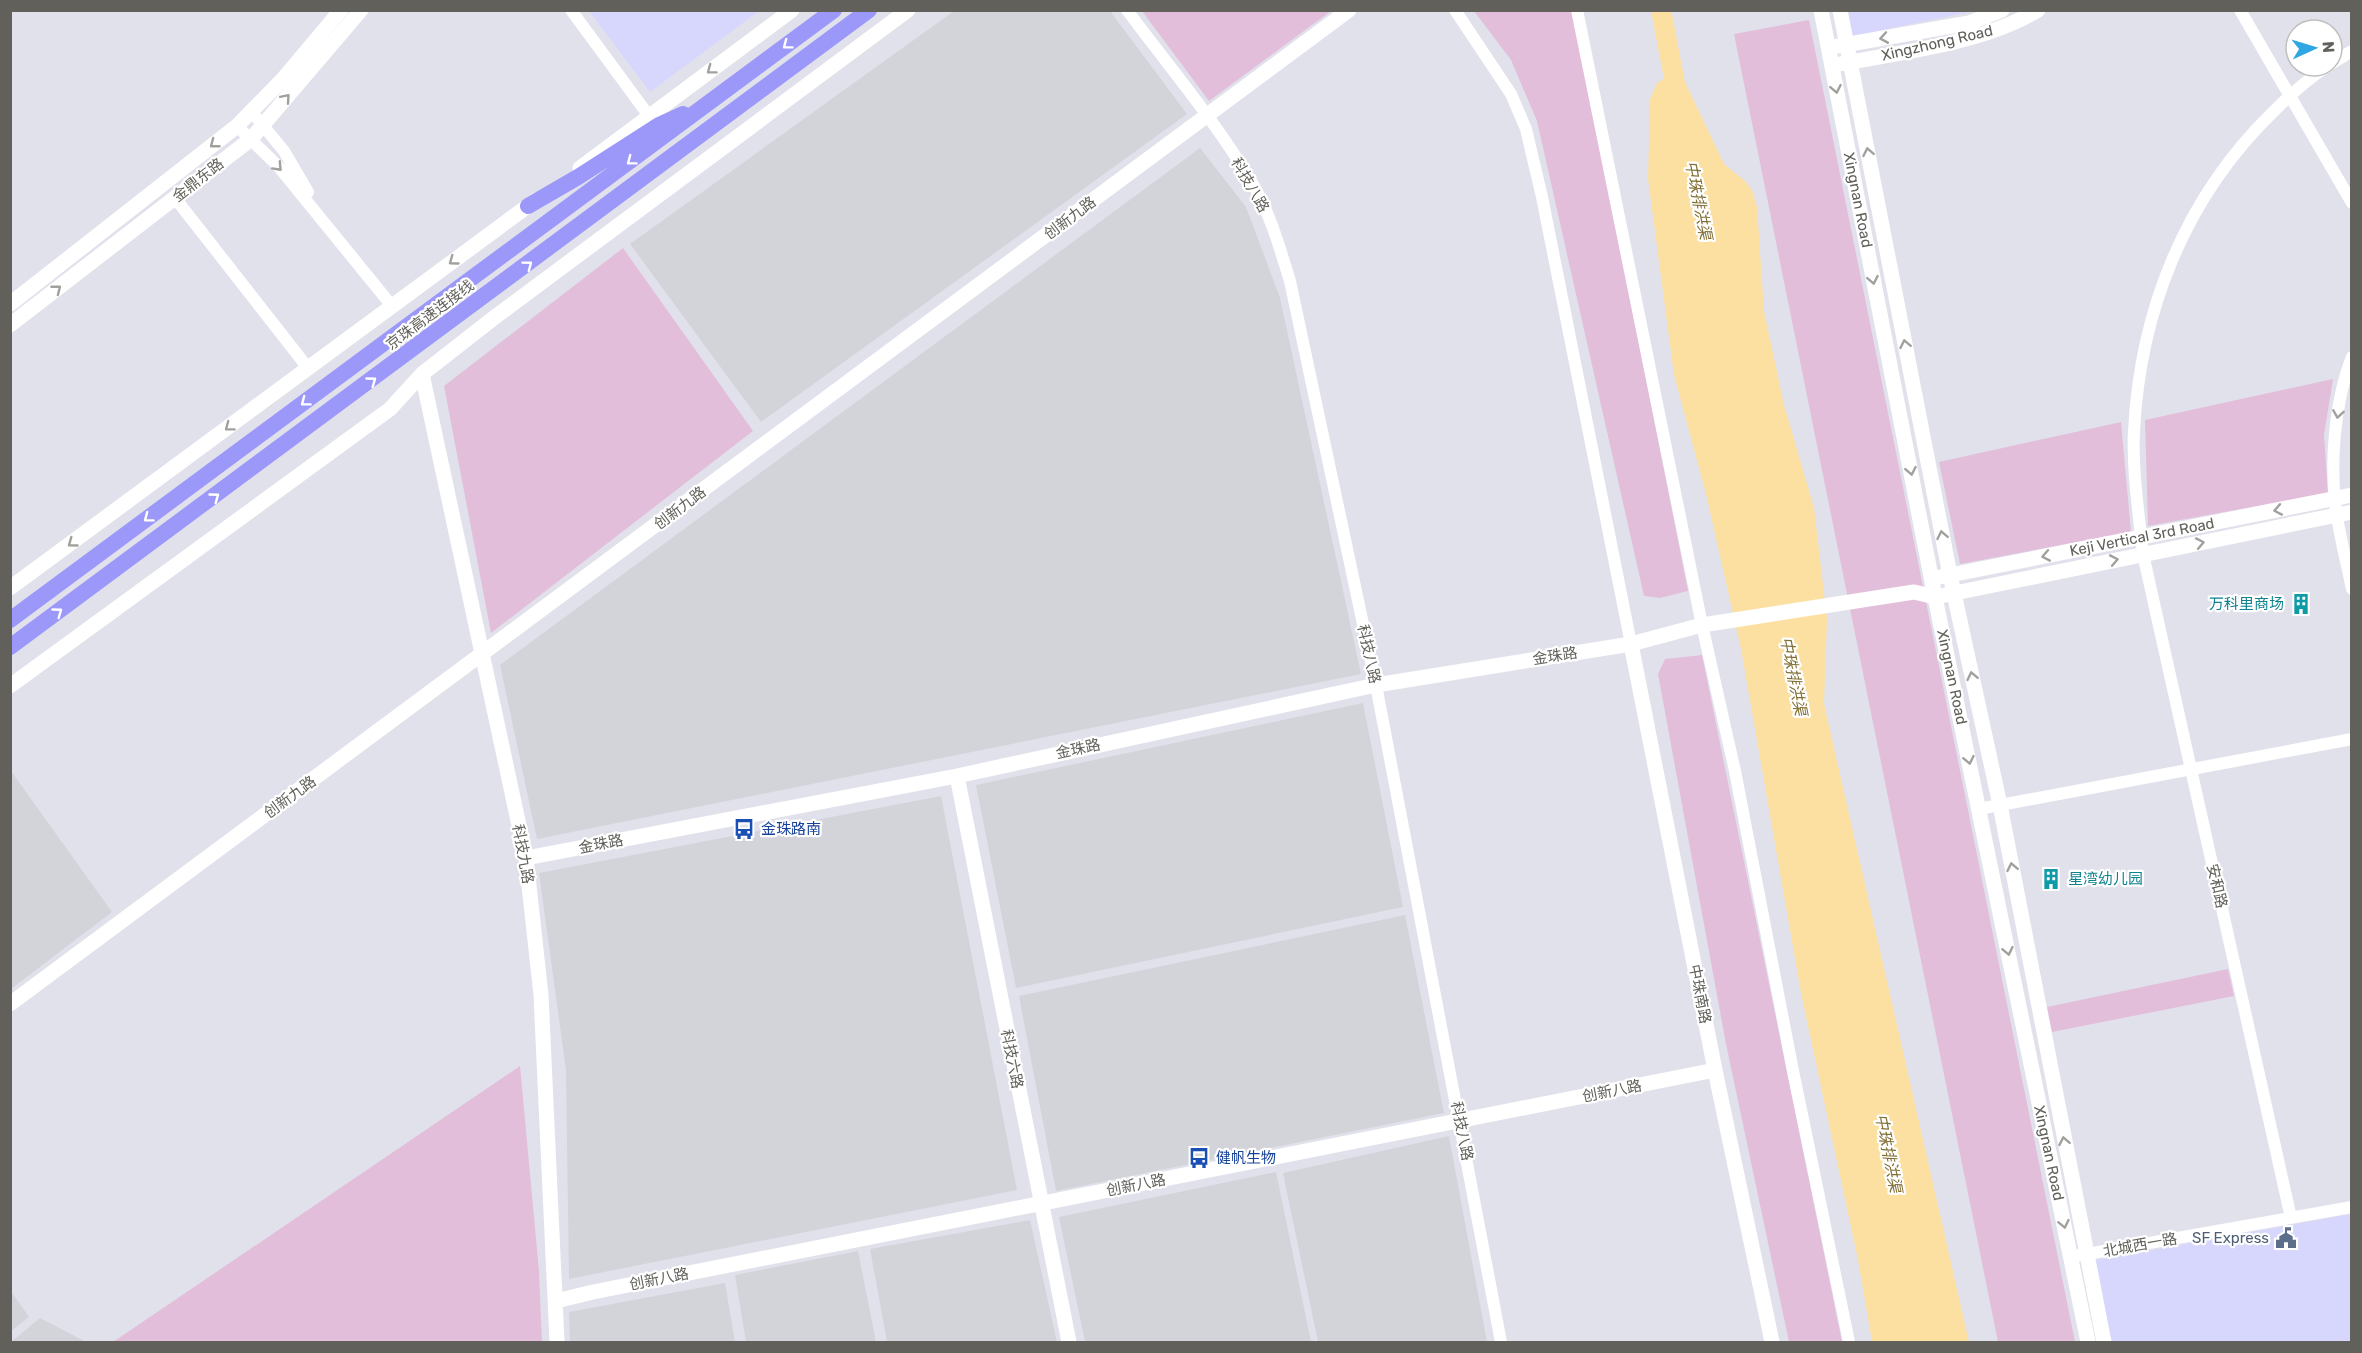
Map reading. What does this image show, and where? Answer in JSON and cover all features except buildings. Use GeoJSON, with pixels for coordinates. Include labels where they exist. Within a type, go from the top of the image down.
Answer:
{"type":"FeatureCollection","features":[{"type":"Feature","properties":{"kind":"highway","name":"京珠高速连接线"},"geometry":{"type":"LineString","coordinates":[[10,620],[834,10]]}},
{"type":"Feature","properties":{"kind":"highway","name":"京珠高速连接线"},"geometry":{"type":"LineString","coordinates":[[10,647],[869,10]]}},
{"type":"Feature","properties":{"kind":"highway"},"geometry":{"type":"LineString","coordinates":[[528,206],[659,125],[713,100]]}},
{"type":"Feature","properties":{"kind":"street","name":"金鼎东路"},"geometry":{"type":"LineString","coordinates":[[10,304],[237,126],[283,79],[340,10]]}},
{"type":"Feature","properties":{"kind":"street","name":"金鼎东路"},"geometry":{"type":"LineString","coordinates":[[10,325],[251,139],[361,10]]}},
{"type":"Feature","properties":{"kind":"street"},"geometry":{"type":"LineString","coordinates":[[571,10],[649,116]]}},
{"type":"Feature","properties":{"kind":"street"},"geometry":{"type":"LineString","coordinates":[[10,588],[792,10]]}},
{"type":"Feature","properties":{"kind":"street"},"geometry":{"type":"LineString","coordinates":[[10,686],[390,409],[422,374],[495,317],[908,10]]}},
{"type":"Feature","properties":{"kind":"street","name":"科技八路"},"geometry":{"type":"LineString","coordinates":[[1127,10],[1207,116],[1254,187],[1275,230],[1290,281],[1376,685],[1501,1342]]}},
{"type":"Feature","properties":{"kind":"street","name":"创新九路"},"geometry":{"type":"LineString","coordinates":[[10,1004],[1349,10]]}},
{"type":"Feature","properties":{"kind":"street"},"geometry":{"type":"LineString","coordinates":[[1455,10],[1511,94],[1526,129],[1542,197],[1631,644]]}},
{"type":"Feature","properties":{"kind":"street"},"geometry":{"type":"LineString","coordinates":[[1577,10],[1702,625],[1735,771],[1795,1082],[1849,1342]]}},
{"type":"Feature","properties":{"kind":"street","name":"Xingnan Road"},"geometry":{"type":"LineString","coordinates":[[1821,10],[1935,597],[2088,1342]]}},
{"type":"Feature","properties":{"kind":"street","name":"Xingnan Road"},"geometry":{"type":"LineString","coordinates":[[1840,10],[1950,575],[2000,805],[2104,1342]]}},
{"type":"Feature","properties":{"kind":"street","name":"Xingzhong Road"},"geometry":{"type":"LineString","coordinates":[[1828,48],[1969,23],[2002,10]]}},
{"type":"Feature","properties":{"kind":"street","name":"Xingzhong Road"},"geometry":{"type":"LineString","coordinates":[[1832,66],[1978,36],[2016,24],[2038,10]]}},
{"type":"Feature","properties":{"kind":"street"},"geometry":{"type":"LineString","coordinates":[[2240,10],[2352,203]]}},
{"type":"Feature","properties":{"kind":"street","name":"安和路"},"geometry":{"type":"LineString","coordinates":[[2291,1218],[2143,554],[2134,434],[2138,379],[2149,324],[2166,271],[2189,221],[2219,174],[2254,131],[2290,96],[2313,78]]}},
{"type":"Feature","properties":{"kind":"street"},"geometry":{"type":"LineString","coordinates":[[251,111],[284,151],[323,219]]}},
{"type":"Feature","properties":{"kind":"street"},"geometry":{"type":"LineString","coordinates":[[237,126],[278,166],[392,306]]}},
{"type":"Feature","properties":{"kind":"street"},"geometry":{"type":"LineString","coordinates":[[175,198],[308,368]]}},
{"type":"Feature","properties":{"kind":"street"},"geometry":{"type":"LineString","coordinates":[[2352,357],[2343,380],[2334,437],[2336,498],[2344,513],[2352,589]]}},
{"type":"Feature","properties":{"kind":"street","name":"科技九路"},"geometry":{"type":"LineString","coordinates":[[422,374],[526,858],[541,995],[552,1274],[556,1301],[557,1342]]}},
{"type":"Feature","properties":{"kind":"street","name":"Keji Vertical 3rd Road"},"geometry":{"type":"LineString","coordinates":[[1932,579],[2352,495]]}},
{"type":"Feature","properties":{"kind":"street","name":"Keji Vertical 3rd Road"},"geometry":{"type":"LineString","coordinates":[[1935,597],[2344,513]]}},
{"type":"Feature","properties":{"kind":"street"},"geometry":{"type":"LineString","coordinates":[[1914,592],[1932,579]]}},
{"type":"Feature","properties":{"kind":"street"},"geometry":{"type":"LineString","coordinates":[[1914,592],[1935,597]]}},
{"type":"Feature","properties":{"kind":"street","name":"金珠路"},"geometry":{"type":"LineString","coordinates":[[526,858],[957,776],[1376,685],[1631,644],[1702,625],[1914,592]]}},
{"type":"Feature","properties":{"kind":"street","name":"中珠南路"},"geometry":{"type":"LineString","coordinates":[[1631,644],[1715,1070],[1772,1342]]}},
{"type":"Feature","properties":{"kind":"street"},"geometry":{"type":"LineString","coordinates":[[1979,809],[2352,739]]}},
{"type":"Feature","properties":{"kind":"street","name":"科技六路"},"geometry":{"type":"LineString","coordinates":[[957,776],[1069,1342]]}},
{"type":"Feature","properties":{"kind":"street","name":"创新八路"},"geometry":{"type":"LineString","coordinates":[[556,1301],[1715,1070]]}},
{"type":"Feature","properties":{"kind":"street","name":"北城西一路"},"geometry":{"type":"LineString","coordinates":[[2070,1257],[2352,1207]]}},
{"type":"Feature","properties":{"kind":"shaded area"},"geometry":{"type":"Polygon","coordinates":[[[1848,10],[1974,11],[1853,36],[1848,10]]]}},
{"type":"Feature","properties":{"kind":"shaded area"},"geometry":{"type":"Polygon","coordinates":[[[589,11],[759,11],[650,92],[589,11]]]}},
{"type":"Feature","properties":{"kind":"shaded area"},"geometry":{"type":"Polygon","coordinates":[[[954,11],[1110,11],[1187,114],[761,422],[630,244],[954,11]]]}},
{"type":"Feature","properties":{"kind":"shaded area"},"geometry":{"type":"Polygon","coordinates":[[[1142,11],[1331,11],[1209,101],[1142,11]]]}},
{"type":"Feature","properties":{"kind":"shaded area"},"geometry":{"type":"Polygon","coordinates":[[[1474,11],[1573,11],[1688,591],[1660,598],[1644,596],[1537,121],[1511,60],[1474,11]]]}},
{"type":"Feature","properties":{"kind":"shaded area"},"geometry":{"type":"Polygon","coordinates":[[[1809,20],[2075,1342],[1998,1342],[1734,34],[1809,20]]]}},
{"type":"Feature","properties":{"kind":"shaded area"},"geometry":{"type":"Polygon","coordinates":[[[1200,148],[1246,207],[1280,298],[1361,674],[537,839],[500,665],[1200,148]]]}},
{"type":"Feature","properties":{"kind":"shaded area"},"geometry":{"type":"Polygon","coordinates":[[[623,248],[753,431],[491,633],[444,386],[623,248]]]}},
{"type":"Feature","properties":{"kind":"shaded area"},"geometry":{"type":"Polygon","coordinates":[[[2333,379],[2324,435],[2328,493],[2148,526],[2145,420],[2333,379]]]}},
{"type":"Feature","properties":{"kind":"shaded area"},"geometry":{"type":"Polygon","coordinates":[[[2121,422],[2131,532],[1960,564],[1939,462],[2121,422]]]}},
{"type":"Feature","properties":{"kind":"shaded area"},"geometry":{"type":"Polygon","coordinates":[[[1702,655],[1842,1342],[1789,1342],[1726,1044],[1658,674],[1665,659],[1702,655]]]}},
{"type":"Feature","properties":{"kind":"shaded area"},"geometry":{"type":"Polygon","coordinates":[[[1363,703],[1403,907],[1016,988],[976,785],[1363,703]]]}},
{"type":"Feature","properties":{"kind":"shaded area"},"geometry":{"type":"Polygon","coordinates":[[[11,771],[112,912],[10,989],[11,771]]]}},
{"type":"Feature","properties":{"kind":"shaded area"},"geometry":{"type":"Polygon","coordinates":[[[941,796],[1017,1190],[569,1279],[566,1070],[539,873],[941,796]]]}},
{"type":"Feature","properties":{"kind":"shaded area"},"geometry":{"type":"Polygon","coordinates":[[[1405,915],[1444,1113],[1056,1191],[1019,996],[1405,915]]]}},
{"type":"Feature","properties":{"kind":"shaded area"},"geometry":{"type":"Polygon","coordinates":[[[2228,969],[2234,996],[2052,1032],[2047,1007],[2228,969]]]}},
{"type":"Feature","properties":{"kind":"shaded area"},"geometry":{"type":"Polygon","coordinates":[[[520,1066],[539,1271],[542,1342],[113,1342],[520,1066]]]}},
{"type":"Feature","properties":{"kind":"shaded area"},"geometry":{"type":"Polygon","coordinates":[[[1449,1136],[1487,1342],[1318,1342],[1283,1173],[1449,1136]]]}},
{"type":"Feature","properties":{"kind":"shaded area"},"geometry":{"type":"Polygon","coordinates":[[[1276,1172],[1311,1342],[1085,1342],[1059,1217],[1276,1172]]]}},
{"type":"Feature","properties":{"kind":"shaded area"},"geometry":{"type":"Polygon","coordinates":[[[2351,1214],[2351,1342],[2109,1342],[2092,1261],[2351,1214]]]}},
{"type":"Feature","properties":{"kind":"shaded area"},"geometry":{"type":"Polygon","coordinates":[[[1030,1220],[1057,1342],[887,1342],[870,1249],[1030,1220]]]}},
{"type":"Feature","properties":{"kind":"shaded area"},"geometry":{"type":"Polygon","coordinates":[[[858,1251],[876,1342],[746,1342],[735,1275],[858,1251]]]}},
{"type":"Feature","properties":{"kind":"shaded area"},"geometry":{"type":"Polygon","coordinates":[[[725,1283],[735,1342],[570,1342],[569,1312],[725,1283]]]}},
{"type":"Feature","properties":{"kind":"shaded area"},"geometry":{"type":"Polygon","coordinates":[[[10,1290],[29,1317],[11,1331],[10,1331],[10,1290]]]}},
{"type":"Feature","properties":{"kind":"shaded area"},"geometry":{"type":"Polygon","coordinates":[[[40,1318],[86,1342],[11,1342],[40,1318]]]}},
{"type":"Feature","properties":{"kind":"water"},"geometry":{"type":"Polygon","coordinates":[[[1673,73],[1685,82],[1724,164],[1745,181],[1752,190],[1757,207],[1764,311],[1784,405],[1814,508],[1827,619],[1824,704],[1969,1342],[1872,1342],[1858,1260],[1801,993],[1741,649],[1706,494],[1674,375],[1648,179],[1650,99],[1657,83],[1673,73]]]}},
{"type":"Feature","properties":{"kind":"waterway","name":"中珠排洪渠"},"geometry":{"type":"LineString","coordinates":[[1661,10],[1678,99]]}},
{"type":"Feature","properties":{"kind":"place","name":"万科里商场"},"geometry":{"type":"Point","coordinates":[2301,604]}},
{"type":"Feature","properties":{"kind":"place","name":"金珠路南"},"geometry":{"type":"Point","coordinates":[744,829]}},
{"type":"Feature","properties":{"kind":"place","name":"星湾幼儿园"},"geometry":{"type":"Point","coordinates":[2051,879]}},
{"type":"Feature","properties":{"kind":"place","name":"健帆生物"},"geometry":{"type":"Point","coordinates":[1199,1158]}},
{"type":"Feature","properties":{"kind":"place","name":"SF Express"},"geometry":{"type":"Point","coordinates":[2286,1238]}}]}
